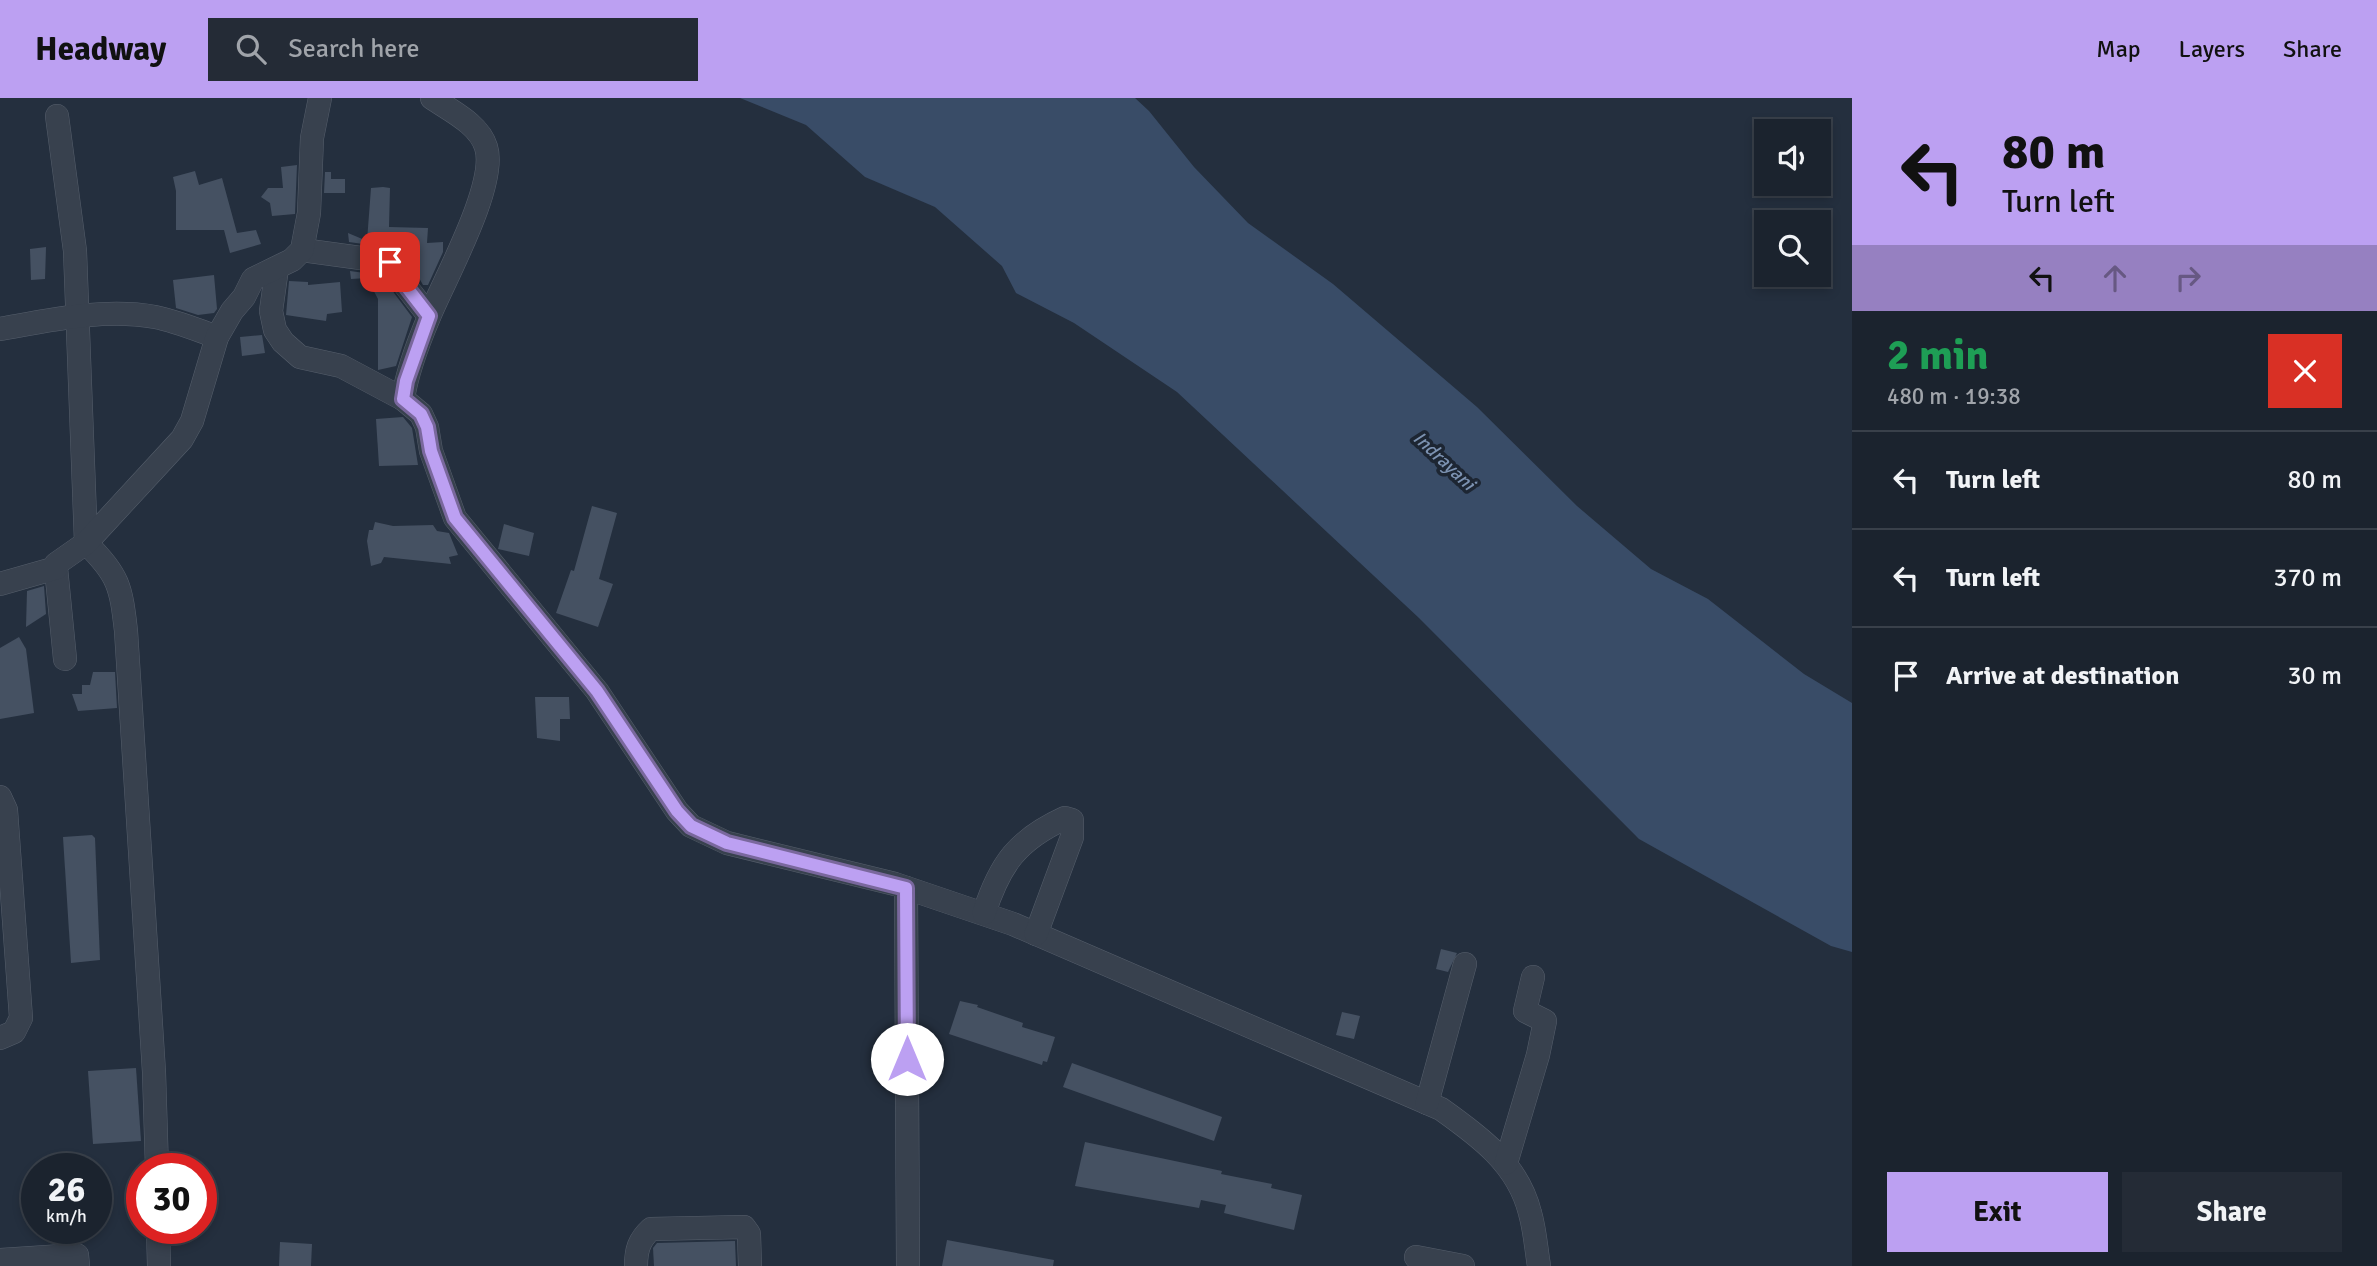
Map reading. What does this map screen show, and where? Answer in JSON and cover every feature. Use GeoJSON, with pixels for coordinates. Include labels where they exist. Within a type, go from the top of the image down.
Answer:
{"type":"FeatureCollection","features":[{"type":"Feature","properties":{"kind":"street"},"geometry":{"type":"LineString","coordinates":[[65,659],[56,564],[86,543],[182,439],[192,421],[217,337],[253,279],[292,260],[302,250],[309,213],[312,138],[320,98]]}},
{"type":"Feature","properties":{"kind":"street"},"geometry":{"type":"LineString","coordinates":[[403,399],[406,381],[429,316],[465,240],[489,161],[486,145],[477,129],[432,98]]}},
{"type":"Feature","properties":{"kind":"street"},"geometry":{"type":"LineString","coordinates":[[57,116],[75,251],[86,543],[116,576],[122,594],[125,619],[154,1072],[157,1153]]}},
{"type":"Feature","properties":{"kind":"street"},"geometry":{"type":"LineString","coordinates":[[302,250],[390,262],[398,267],[405,285],[429,316]]}},
{"type":"Feature","properties":{"kind":"street"},"geometry":{"type":"LineString","coordinates":[[277,268],[271,311],[275,330],[300,357],[341,366],[403,399],[421,414],[455,518],[597,691],[677,811],[691,826],[727,843],[906,888],[984,913],[1427,1103],[1480,1137],[1507,1163],[1530,1211],[1539,1266]]}},
{"type":"Feature","properties":{"kind":"street"},"geometry":{"type":"LineString","coordinates":[[0,329],[79,316],[135,314],[159,318],[217,337]]}},
{"type":"Feature","properties":{"kind":"street"},"geometry":{"type":"LineString","coordinates":[[0,584],[55,568]]}},
{"type":"Feature","properties":{"kind":"street"},"geometry":{"type":"LineString","coordinates":[[0,797],[6,810],[5,863],[22,1018],[14,1032],[0,1038]]}},
{"type":"Feature","properties":{"kind":"street"},"geometry":{"type":"LineString","coordinates":[[984,913],[994,883],[1020,845],[1065,818],[1072,820],[1074,827],[1070,843],[1037,934]]}},
{"type":"Feature","properties":{"kind":"street"},"geometry":{"type":"LineString","coordinates":[[906,888],[908,1266]]}},
{"type":"Feature","properties":{"kind":"street"},"geometry":{"type":"LineString","coordinates":[[1427,1103],[1465,964]]}},
{"type":"Feature","properties":{"kind":"street"},"geometry":{"type":"LineString","coordinates":[[1507,1163],[1545,1021],[1525,1012],[1533,977]]}},
{"type":"Feature","properties":{"kind":"street"},"geometry":{"type":"LineString","coordinates":[[636,1266],[636,1253],[641,1238],[651,1229],[744,1227],[749,1234],[750,1266]]}},
{"type":"Feature","properties":{"kind":"street"},"geometry":{"type":"LineString","coordinates":[[158,1244],[159,1266]]}},
{"type":"Feature","properties":{"kind":"street"},"geometry":{"type":"LineString","coordinates":[[0,1260],[77,1255],[78,1266]]}},
{"type":"Feature","properties":{"kind":"street"},"geometry":{"type":"LineString","coordinates":[[1416,1257],[1463,1266]]}},
{"type":"Feature","properties":{"kind":"water","name":"Indrayani"},"geometry":{"type":"Polygon","coordinates":[[[740,98],[1135,98],[1149,111],[1194,167],[1248,223],[1333,284],[1477,407],[1577,506],[1651,569],[1708,599],[1804,674],[1852,703],[1852,952],[1831,946],[1639,839],[1419,618],[1177,392],[1074,323],[1016,293],[1002,266],[935,207],[865,177],[806,125],[740,98]]]}},
{"type":"Feature","properties":{"kind":"building"},"geometry":{"type":"Polygon","coordinates":[[[297,165],[295,214],[272,216],[270,203],[261,197],[268,188],[283,188],[281,167],[297,165]]]}},
{"type":"Feature","properties":{"kind":"building"},"geometry":{"type":"Polygon","coordinates":[[[195,171],[199,185],[222,178],[237,233],[256,230],[261,244],[230,253],[224,230],[176,230],[176,191],[173,177],[195,171]]]}},
{"type":"Feature","properties":{"kind":"building"},"geometry":{"type":"Polygon","coordinates":[[[325,172],[331,172],[331,179],[345,179],[345,193],[324,193],[325,172]]]}},
{"type":"Feature","properties":{"kind":"building"},"geometry":{"type":"Polygon","coordinates":[[[371,188],[390,188],[389,227],[428,228],[427,243],[443,242],[443,252],[428,285],[423,285],[414,269],[415,245],[382,244],[384,247],[349,242],[348,233],[367,241],[371,188]]]}},
{"type":"Feature","properties":{"kind":"building"},"geometry":{"type":"Polygon","coordinates":[[[46,247],[45,279],[31,280],[30,249],[46,247]]]}},
{"type":"Feature","properties":{"kind":"building"},"geometry":{"type":"Polygon","coordinates":[[[350,271],[387,276],[394,293],[412,317],[396,366],[378,370],[378,299],[367,278],[351,279],[350,271]]]}},
{"type":"Feature","properties":{"kind":"building"},"geometry":{"type":"Polygon","coordinates":[[[214,275],[217,309],[214,313],[198,315],[176,308],[173,280],[214,275]]]}},
{"type":"Feature","properties":{"kind":"building"},"geometry":{"type":"Polygon","coordinates":[[[289,281],[308,282],[308,285],[340,282],[342,312],[327,314],[326,321],[286,315],[289,281]]]}},
{"type":"Feature","properties":{"kind":"building"},"geometry":{"type":"Polygon","coordinates":[[[262,335],[265,353],[242,356],[240,337],[262,335]]]}},
{"type":"Feature","properties":{"kind":"building"},"geometry":{"type":"Polygon","coordinates":[[[403,417],[412,428],[418,465],[379,466],[376,419],[403,417]]]}},
{"type":"Feature","properties":{"kind":"building"},"geometry":{"type":"Polygon","coordinates":[[[592,506],[617,513],[599,579],[613,584],[598,627],[556,613],[571,570],[574,571],[592,506]]]}},
{"type":"Feature","properties":{"kind":"building"},"geometry":{"type":"Polygon","coordinates":[[[375,522],[393,526],[433,525],[437,531],[449,533],[458,555],[449,557],[451,564],[384,557],[381,563],[371,566],[367,541],[369,530],[373,530],[375,522]]]}},
{"type":"Feature","properties":{"kind":"building"},"geometry":{"type":"Polygon","coordinates":[[[504,524],[534,533],[529,556],[498,549],[504,524]]]}},
{"type":"Feature","properties":{"kind":"building"},"geometry":{"type":"Polygon","coordinates":[[[44,586],[46,614],[26,627],[27,591],[44,586]]]}},
{"type":"Feature","properties":{"kind":"building"},"geometry":{"type":"Polygon","coordinates":[[[19,637],[26,649],[34,713],[0,719],[0,648],[19,637]]]}},
{"type":"Feature","properties":{"kind":"building"},"geometry":{"type":"Polygon","coordinates":[[[93,672],[115,672],[117,708],[78,711],[72,694],[82,694],[82,685],[90,685],[93,672]]]}},
{"type":"Feature","properties":{"kind":"building"},"geometry":{"type":"Polygon","coordinates":[[[535,697],[569,697],[570,719],[560,719],[560,741],[537,738],[535,697]]]}},
{"type":"Feature","properties":{"kind":"building"},"geometry":{"type":"Polygon","coordinates":[[[92,835],[95,838],[100,960],[71,963],[63,837],[92,835]]]}},
{"type":"Feature","properties":{"kind":"building"},"geometry":{"type":"Polygon","coordinates":[[[1441,949],[1457,953],[1448,972],[1436,969],[1441,949]]]}},
{"type":"Feature","properties":{"kind":"building"},"geometry":{"type":"Polygon","coordinates":[[[960,1001],[978,1005],[977,1007],[1023,1023],[1022,1027],[1055,1037],[1047,1062],[1043,1061],[1042,1065],[949,1034],[960,1001]]]}},
{"type":"Feature","properties":{"kind":"building"},"geometry":{"type":"Polygon","coordinates":[[[1342,1012],[1360,1016],[1354,1039],[1336,1035],[1342,1012]]]}},
{"type":"Feature","properties":{"kind":"building"},"geometry":{"type":"Polygon","coordinates":[[[1072,1063],[1222,1117],[1214,1141],[1063,1087],[1072,1063]]]}},
{"type":"Feature","properties":{"kind":"building"},"geometry":{"type":"Polygon","coordinates":[[[136,1068],[141,1141],[93,1144],[88,1071],[136,1068]]]}},
{"type":"Feature","properties":{"kind":"building"},"geometry":{"type":"Polygon","coordinates":[[[1085,1142],[1222,1171],[1221,1174],[1272,1184],[1271,1188],[1302,1195],[1294,1230],[1224,1213],[1226,1205],[1201,1200],[1199,1208],[1075,1186],[1085,1142]]]}},
{"type":"Feature","properties":{"kind":"building"},"geometry":{"type":"Polygon","coordinates":[[[947,1240],[1054,1260],[1053,1266],[942,1266],[947,1240]]]}},
{"type":"Feature","properties":{"kind":"building"},"geometry":{"type":"Polygon","coordinates":[[[735,1241],[736,1266],[654,1266],[653,1248],[657,1243],[735,1241]]]}},
{"type":"Feature","properties":{"kind":"building"},"geometry":{"type":"Polygon","coordinates":[[[280,1242],[312,1244],[311,1266],[279,1266],[280,1242]]]}},
{"type":"Feature","properties":{"kind":"route"},"geometry":{"type":"LineString","coordinates":[[390,262],[398,267],[405,285],[429,316],[406,381],[403,399],[421,414],[427,427],[431,451],[455,518],[597,691],[677,811],[691,826],[727,843],[906,888],[907,1059]]}}]}
